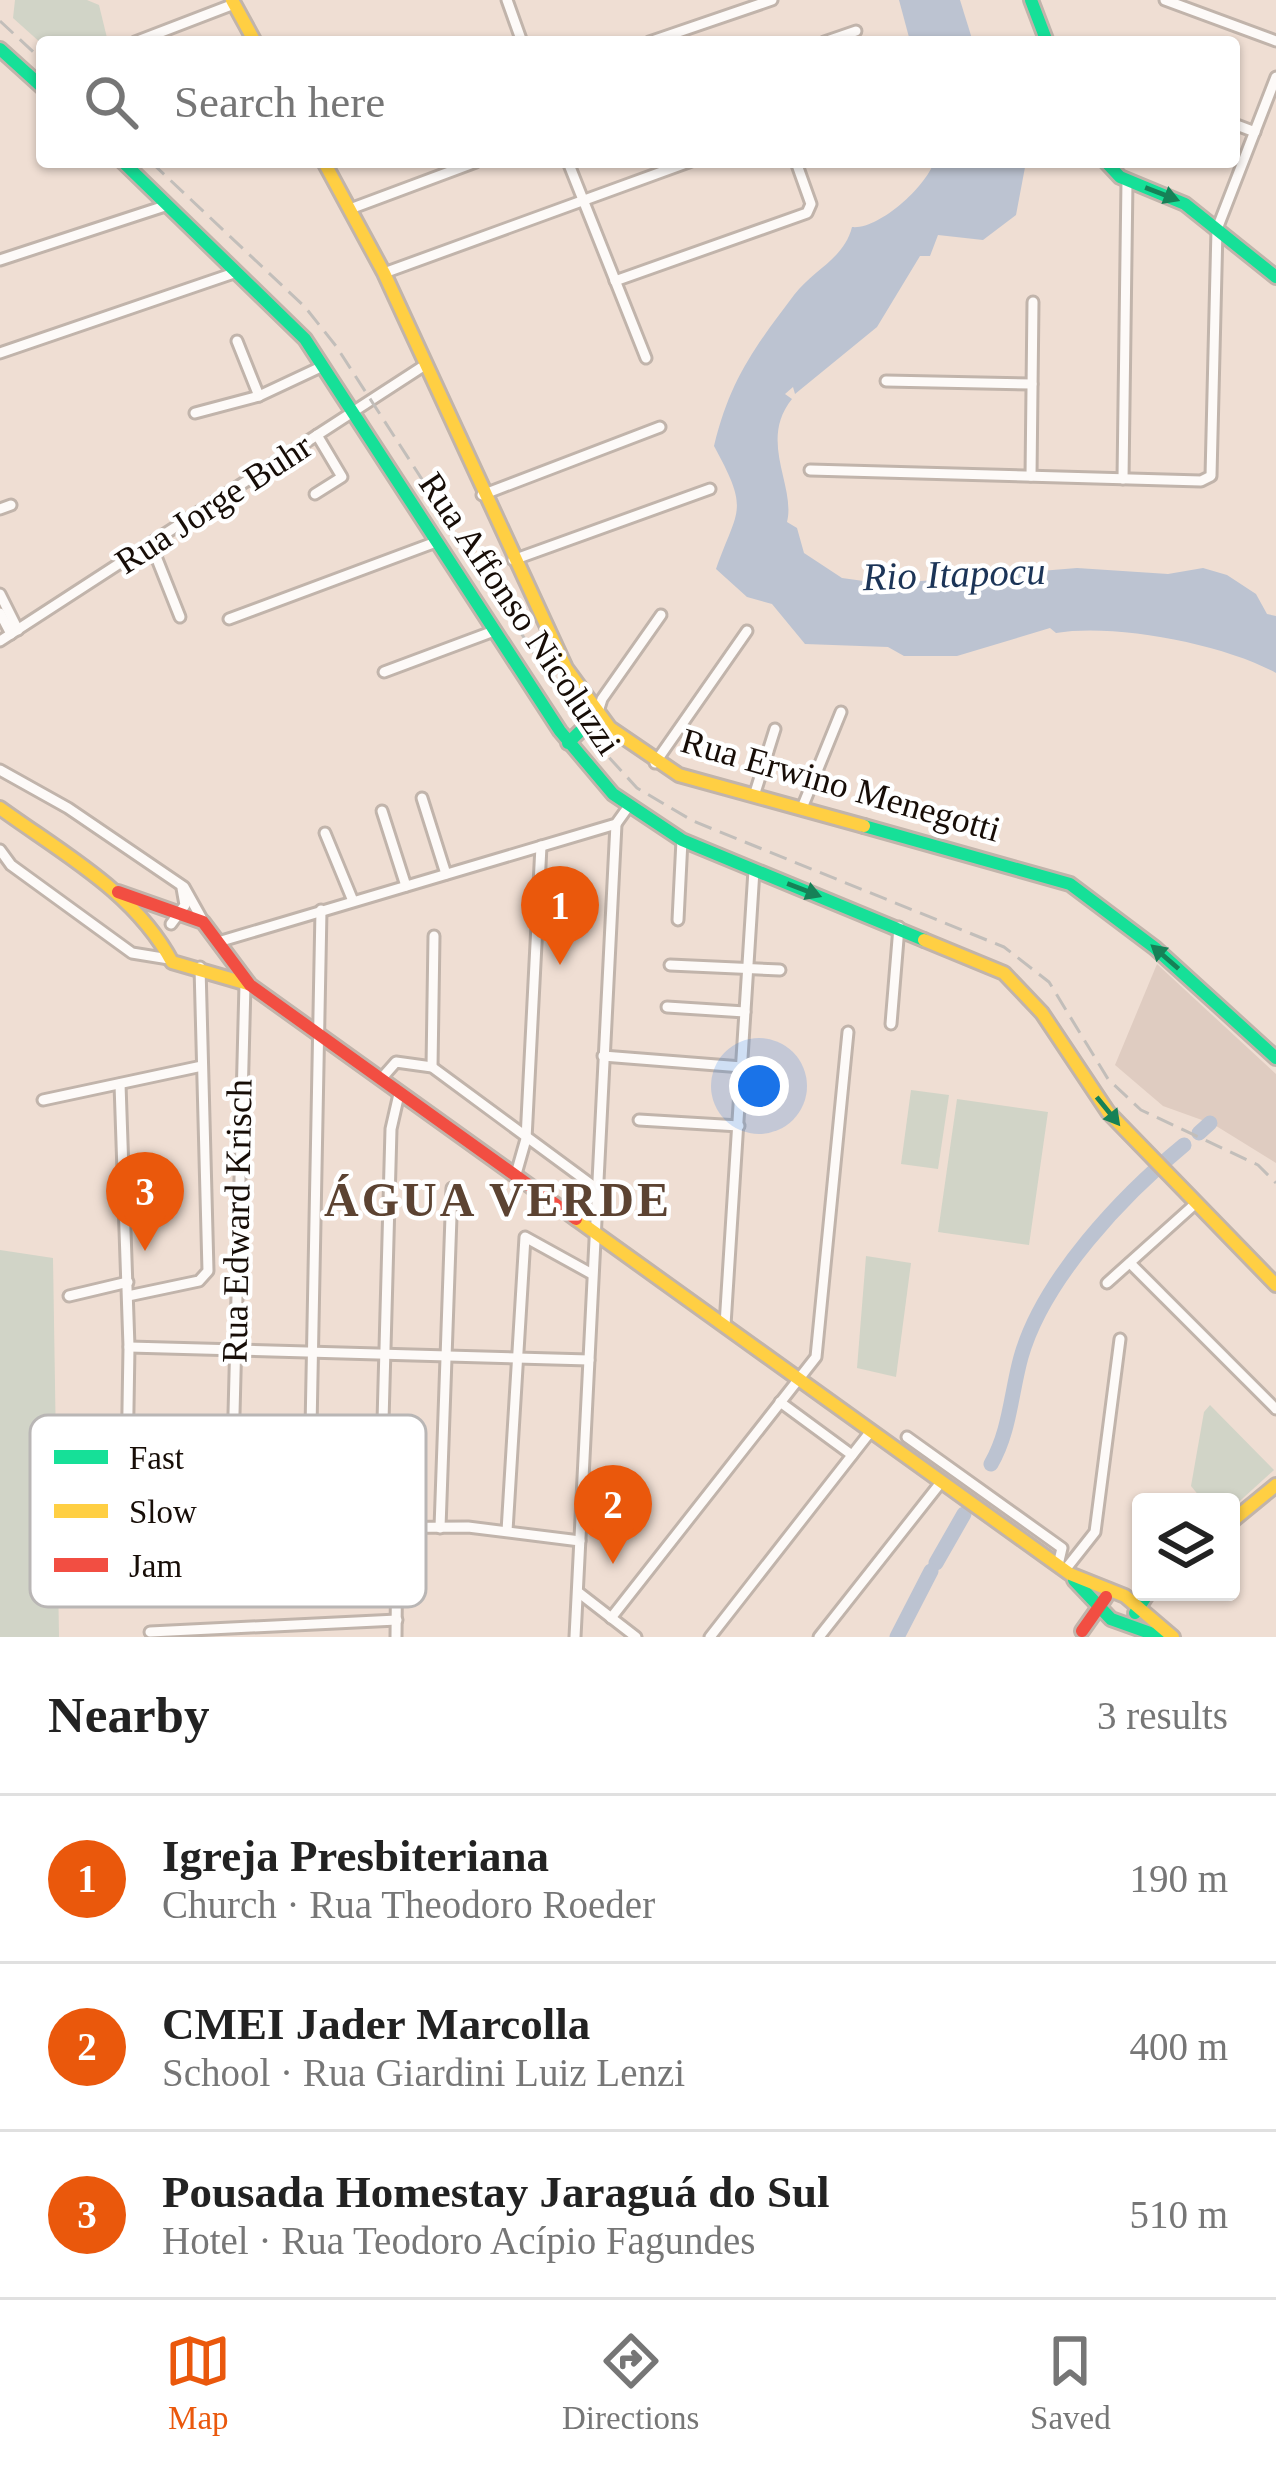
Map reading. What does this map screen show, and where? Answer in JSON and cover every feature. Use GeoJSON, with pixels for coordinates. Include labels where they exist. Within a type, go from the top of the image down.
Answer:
{"type":"FeatureCollection","features":[{"type":"Feature","properties":{"kind":"main road"},"geometry":{"type":"LineString","coordinates":[[1030,0],[1045,36]]}},
{"type":"Feature","properties":{"kind":"main road"},"geometry":{"type":"LineString","coordinates":[[233,2],[252,36]]}},
{"type":"Feature","properties":{"kind":"main road"},"geometry":{"type":"LineString","coordinates":[[0,49],[36,82]]}},
{"type":"Feature","properties":{"kind":"main road","name":"Rua Affonso Nicoluzzi"},"geometry":{"type":"LineString","coordinates":[[129,168],[294,326],[568,742],[626,810],[682,840],[978,959],[1016,983],[1094,1094],[1276,1286]]}},
{"type":"Feature","properties":{"kind":"main road","name":"Rua Erwino Menegotti"},"geometry":{"type":"LineString","coordinates":[[327,168],[384,273],[482,495],[571,678],[597,715],[655,763],[754,796],[1070,884],[1169,960],[1276,1058]]}},
{"type":"Feature","properties":{"kind":"main road"},"geometry":{"type":"LineString","coordinates":[[1113,168],[1127,180],[1180,201],[1276,277]]}},
{"type":"Feature","properties":{"kind":"main road"},"geometry":{"type":"LineString","coordinates":[[568,742],[597,715]]}},
{"type":"Feature","properties":{"kind":"main road"},"geometry":{"type":"LineString","coordinates":[[0,808],[118,892],[170,934],[197,966],[229,970]]}},
{"type":"Feature","properties":{"kind":"main road"},"geometry":{"type":"LineString","coordinates":[[118,892],[170,934],[212,937]]}},
{"type":"Feature","properties":{"kind":"main road"},"geometry":{"type":"LineString","coordinates":[[197,966],[212,937]]}},
{"type":"Feature","properties":{"kind":"main road"},"geometry":{"type":"LineString","coordinates":[[212,937],[229,970],[247,984],[1064,1570],[1173,1637]]}},
{"type":"Feature","properties":{"kind":"main road"},"geometry":{"type":"LineString","coordinates":[[1240,1514],[1276,1484]]}},
{"type":"Feature","properties":{"kind":"main road"},"geometry":{"type":"LineString","coordinates":[[1064,1570],[1124,1605]]}},
{"type":"Feature","properties":{"kind":"main road"},"geometry":{"type":"LineString","coordinates":[[1085,1633],[1124,1605]]}},
{"type":"Feature","properties":{"kind":"street"},"geometry":{"type":"LineString","coordinates":[[667,36],[772,0]]}},
{"type":"Feature","properties":{"kind":"street"},"geometry":{"type":"LineString","coordinates":[[1165,0],[1276,41]]}},
{"type":"Feature","properties":{"kind":"street"},"geometry":{"type":"LineString","coordinates":[[511,1],[520,36]]}},
{"type":"Feature","properties":{"kind":"street"},"geometry":{"type":"LineString","coordinates":[[150,36],[233,2]]}},
{"type":"Feature","properties":{"kind":"street"},"geometry":{"type":"LineString","coordinates":[[841,36],[856,31]]}},
{"type":"Feature","properties":{"kind":"street"},"geometry":{"type":"LineString","coordinates":[[810,470],[1201,481],[1211,476],[1217,229],[1276,77]]}},
{"type":"Feature","properties":{"kind":"street"},"geometry":{"type":"LineString","coordinates":[[1240,126],[1255,132]]}},
{"type":"Feature","properties":{"kind":"street"},"geometry":{"type":"LineString","coordinates":[[350,208],[460,168]]}},
{"type":"Feature","properties":{"kind":"street"},"geometry":{"type":"LineString","coordinates":[[570,168],[646,358]]}},
{"type":"Feature","properties":{"kind":"street"},"geometry":{"type":"LineString","coordinates":[[384,273],[672,168]]}},
{"type":"Feature","properties":{"kind":"street"},"geometry":{"type":"LineString","coordinates":[[615,281],[809,211],[798,168]]}},
{"type":"Feature","properties":{"kind":"street"},"geometry":{"type":"LineString","coordinates":[[1123,478],[1127,180]]}},
{"type":"Feature","properties":{"kind":"street"},"geometry":{"type":"LineString","coordinates":[[0,260],[168,206]]}},
{"type":"Feature","properties":{"kind":"street"},"geometry":{"type":"LineString","coordinates":[[0,353],[237,272]]}},
{"type":"Feature","properties":{"kind":"street"},"geometry":{"type":"LineString","coordinates":[[1031,476],[1033,302]]}},
{"type":"Feature","properties":{"kind":"street"},"geometry":{"type":"LineString","coordinates":[[237,340],[259,396]]}},
{"type":"Feature","properties":{"kind":"street","name":"Rua Jorge Buhr"},"geometry":{"type":"LineString","coordinates":[[9,635],[425,365]]}},
{"type":"Feature","properties":{"kind":"street"},"geometry":{"type":"LineString","coordinates":[[195,413],[259,396],[322,366]]}},
{"type":"Feature","properties":{"kind":"street"},"geometry":{"type":"LineString","coordinates":[[886,382],[1032,384]]}},
{"type":"Feature","properties":{"kind":"street"},"geometry":{"type":"LineString","coordinates":[[482,495],[660,427]]}},
{"type":"Feature","properties":{"kind":"street"},"geometry":{"type":"LineString","coordinates":[[315,494],[342,477],[317,435]]}},
{"type":"Feature","properties":{"kind":"street"},"geometry":{"type":"LineString","coordinates":[[513,560],[710,489]]}},
{"type":"Feature","properties":{"kind":"street"},"geometry":{"type":"LineString","coordinates":[[229,619],[436,542]]}},
{"type":"Feature","properties":{"kind":"street"},"geometry":{"type":"LineString","coordinates":[[151,544],[180,617]]}},
{"type":"Feature","properties":{"kind":"street"},"geometry":{"type":"LineString","coordinates":[[0,594],[9,635]]}},
{"type":"Feature","properties":{"kind":"street"},"geometry":{"type":"LineString","coordinates":[[0,613],[9,635]]}},
{"type":"Feature","properties":{"kind":"street"},"geometry":{"type":"LineString","coordinates":[[597,715],[602,699],[661,615]]}},
{"type":"Feature","properties":{"kind":"street"},"geometry":{"type":"LineString","coordinates":[[384,672],[494,631]]}},
{"type":"Feature","properties":{"kind":"street"},"geometry":{"type":"LineString","coordinates":[[655,763],[747,631]]}},
{"type":"Feature","properties":{"kind":"street"},"geometry":{"type":"LineString","coordinates":[[802,808],[841,712]]}},
{"type":"Feature","properties":{"kind":"street"},"geometry":{"type":"LineString","coordinates":[[754,796],[775,729]]}},
{"type":"Feature","properties":{"kind":"street"},"geometry":{"type":"LineString","coordinates":[[0,770],[180,884],[212,937],[239,936],[616,824]]}},
{"type":"Feature","properties":{"kind":"street"},"geometry":{"type":"LineString","coordinates":[[422,798],[446,874]]}},
{"type":"Feature","properties":{"kind":"street"},"geometry":{"type":"LineString","coordinates":[[575,1637],[616,824],[626,810]]}},
{"type":"Feature","properties":{"kind":"street"},"geometry":{"type":"LineString","coordinates":[[382,811],[406,886]]}},
{"type":"Feature","properties":{"kind":"street"},"geometry":{"type":"LineString","coordinates":[[322,834],[351,902]]}},
{"type":"Feature","properties":{"kind":"street"},"geometry":{"type":"LineString","coordinates":[[678,920],[682,840]]}},
{"type":"Feature","properties":{"kind":"street"},"geometry":{"type":"LineString","coordinates":[[515,1176],[526,1139],[541,845]]}},
{"type":"Feature","properties":{"kind":"street"},"geometry":{"type":"LineString","coordinates":[[0,850],[11,865],[145,958],[170,934],[185,905],[180,884]]}},
{"type":"Feature","properties":{"kind":"street"},"geometry":{"type":"LineString","coordinates":[[725,1325],[754,870]]}},
{"type":"Feature","properties":{"kind":"street"},"geometry":{"type":"LineString","coordinates":[[312,1415],[321,910]]}},
{"type":"Feature","properties":{"kind":"street"},"geometry":{"type":"LineString","coordinates":[[891,1024],[899,927]]}},
{"type":"Feature","properties":{"kind":"street"},"geometry":{"type":"LineString","coordinates":[[125,948],[145,948],[170,934]]}},
{"type":"Feature","properties":{"kind":"street"},"geometry":{"type":"LineString","coordinates":[[200,991],[229,970],[239,936]]}},
{"type":"Feature","properties":{"kind":"street"},"geometry":{"type":"LineString","coordinates":[[433,1067],[434,936]]}},
{"type":"Feature","properties":{"kind":"street"},"geometry":{"type":"LineString","coordinates":[[670,965],[780,970]]}},
{"type":"Feature","properties":{"kind":"street"},"geometry":{"type":"LineString","coordinates":[[128,1296],[199,1281],[208,1271],[197,966]]}},
{"type":"Feature","properties":{"kind":"street","name":"Rua Edward Krisch"},"geometry":{"type":"LineString","coordinates":[[233,1415],[247,984]]}},
{"type":"Feature","properties":{"kind":"street"},"geometry":{"type":"LineString","coordinates":[[667,1007],[745,1012]]}},
{"type":"Feature","properties":{"kind":"street"},"geometry":{"type":"LineString","coordinates":[[611,1618],[816,1358],[848,1033]]}},
{"type":"Feature","properties":{"kind":"street"},"geometry":{"type":"LineString","coordinates":[[602,1056],[742,1067]]}},
{"type":"Feature","properties":{"kind":"street"},"geometry":{"type":"LineString","coordinates":[[380,1079],[396,1062],[433,1067],[597,1188]]}},
{"type":"Feature","properties":{"kind":"street"},"geometry":{"type":"LineString","coordinates":[[43,1100],[202,1066]]}},
{"type":"Feature","properties":{"kind":"street"},"geometry":{"type":"LineString","coordinates":[[120,1084],[128,1415]]}},
{"type":"Feature","properties":{"kind":"street"},"geometry":{"type":"LineString","coordinates":[[383,1415],[391,1129],[399,1094]]}},
{"type":"Feature","properties":{"kind":"street"},"geometry":{"type":"LineString","coordinates":[[640,1120],[739,1126]]}},
{"type":"Feature","properties":{"kind":"street"},"geometry":{"type":"LineString","coordinates":[[440,1528],[452,1188]]}},
{"type":"Feature","properties":{"kind":"street"},"geometry":{"type":"LineString","coordinates":[[1107,1283],[1195,1204]]}},
{"type":"Feature","properties":{"kind":"street"},"geometry":{"type":"LineString","coordinates":[[507,1531],[522,1241],[530,1235],[592,1274]]}},
{"type":"Feature","properties":{"kind":"street"},"geometry":{"type":"LineString","coordinates":[[1130,1263],[1276,1409]]}},
{"type":"Feature","properties":{"kind":"street"},"geometry":{"type":"LineString","coordinates":[[69,1295],[128,1282]]}},
{"type":"Feature","properties":{"kind":"street"},"geometry":{"type":"LineString","coordinates":[[1064,1570],[1092,1540],[1097,1522],[1120,1339]]}},
{"type":"Feature","properties":{"kind":"street"},"geometry":{"type":"LineString","coordinates":[[129,1347],[589,1360]]}},
{"type":"Feature","properties":{"kind":"street"},"geometry":{"type":"LineString","coordinates":[[780,1402],[852,1455]]}},
{"type":"Feature","properties":{"kind":"street"},"geometry":{"type":"LineString","coordinates":[[710,1637],[871,1431]]}},
{"type":"Feature","properties":{"kind":"street"},"geometry":{"type":"LineString","coordinates":[[907,1437],[1062,1548],[1064,1570]]}},
{"type":"Feature","properties":{"kind":"street"},"geometry":{"type":"LineString","coordinates":[[819,1637],[942,1481]]}},
{"type":"Feature","properties":{"kind":"street"},"geometry":{"type":"LineString","coordinates":[[426,1529],[507,1531],[580,1541]]}},
{"type":"Feature","properties":{"kind":"street"},"geometry":{"type":"LineString","coordinates":[[578,1592],[635,1637]]}},
{"type":"Feature","properties":{"kind":"street"},"geometry":{"type":"LineString","coordinates":[[1124,1605],[1140,1637]]}},
{"type":"Feature","properties":{"kind":"street"},"geometry":{"type":"LineString","coordinates":[[396,1637],[397,1607]]}},
{"type":"Feature","properties":{"kind":"street"},"geometry":{"type":"LineString","coordinates":[[150,1632],[397,1620]]}},
{"type":"Feature","properties":{"kind":"shaded area"},"geometry":{"type":"Polygon","coordinates":[[[15,0],[87,0],[99,5],[107,36],[36,39],[13,18],[15,0]]]}},
{"type":"Feature","properties":{"kind":"shaded area"},"geometry":{"type":"Polygon","coordinates":[[[899,0],[960,0],[971,36],[909,36],[899,0]]]}},
{"type":"Feature","properties":{"kind":"shaded area"},"geometry":{"type":"Polygon","coordinates":[[[931,168],[1025,168],[1016,215],[983,240],[938,235],[930,256],[920,256],[877,327],[795,394],[793,387],[785,394],[792,399],[782,415],[778,447],[787,522],[797,528],[804,553],[842,578],[885,584],[1077,568],[1168,574],[1203,568],[1227,575],[1256,594],[1267,614],[1276,616],[1276,673],[1199,645],[1108,631],[1056,633],[1050,628],[957,656],[904,656],[888,647],[805,644],[772,604],[747,597],[716,569],[737,509],[733,484],[714,446],[745,366],[794,295],[835,256],[852,227],[875,222],[899,205],[931,168]]]}},
{"type":"Feature","properties":{"kind":"shaded area"},"geometry":{"type":"Polygon","coordinates":[[[1157,964],[1276,1074],[1276,1163],[1213,1124],[1163,1106],[1115,1065],[1157,964]]]}},
{"type":"Feature","properties":{"kind":"shaded area"},"geometry":{"type":"Polygon","coordinates":[[[911,1090],[949,1095],[938,1169],[901,1164],[911,1090]]]}},
{"type":"Feature","properties":{"kind":"shaded area"},"geometry":{"type":"Polygon","coordinates":[[[957,1099],[1048,1112],[1029,1245],[938,1232],[957,1099]]]}},
{"type":"Feature","properties":{"kind":"shaded area"},"geometry":{"type":"Polygon","coordinates":[[[0,1250],[53,1258],[55,1415],[30,1415],[30,1607],[59,1607],[59,1637],[0,1637],[0,1250]]]}},
{"type":"Feature","properties":{"kind":"shaded area"},"geometry":{"type":"Polygon","coordinates":[[[866,1256],[911,1263],[896,1377],[857,1368],[866,1256]]]}},
{"type":"Feature","properties":{"kind":"shaded area"},"geometry":{"type":"Polygon","coordinates":[[[1210,1405],[1274,1470],[1240,1501],[1240,1493],[1197,1493],[1191,1486],[1204,1412],[1210,1405]]]}},
{"type":"Feature","properties":{"kind":"waterway"},"geometry":{"type":"LineString","coordinates":[[1199,1133],[1210,1123]]}},
{"type":"Feature","properties":{"kind":"waterway"},"geometry":{"type":"LineString","coordinates":[[991,1464],[1006,1425],[1021,1357],[1047,1298],[1111,1213],[1184,1145]]}},
{"type":"Feature","properties":{"kind":"waterway"},"geometry":{"type":"LineString","coordinates":[[936,1563],[964,1514]]}},
{"type":"Feature","properties":{"kind":"waterway"},"geometry":{"type":"LineString","coordinates":[[897,1637],[931,1571]]}},
{"type":"Feature","properties":{"kind":"railway"},"geometry":{"type":"LineString","coordinates":[[0,21],[36,54]]}},
{"type":"Feature","properties":{"kind":"railway"},"geometry":{"type":"LineString","coordinates":[[157,168],[305,307],[336,346],[583,729],[637,788],[693,821],[1004,947],[1049,982],[1108,1079],[1141,1110],[1258,1165],[1276,1183]]}},
{"type":"Feature","properties":{"kind":"traffic: fast"},"geometry":{"type":"LineString","coordinates":[[1031,0],[1045,36]]}},
{"type":"Feature","properties":{"kind":"traffic: fast"},"geometry":{"type":"LineString","coordinates":[[0,49],[36,82]]}},
{"type":"Feature","properties":{"kind":"traffic: fast"},"geometry":{"type":"LineString","coordinates":[[129,168],[305,339],[560,731],[613,794],[682,840],[924,940]]}},
{"type":"Feature","properties":{"kind":"traffic: fast"},"geometry":{"type":"LineString","coordinates":[[1112,168],[1120,177],[1185,204],[1276,277]]}},
{"type":"Feature","properties":{"kind":"traffic: fast"},"geometry":{"type":"LineString","coordinates":[[568,743],[597,715]]}},
{"type":"Feature","properties":{"kind":"traffic: fast"},"geometry":{"type":"LineString","coordinates":[[864,826],[1070,884],[1155,948],[1276,1058]]}},
{"type":"Feature","properties":{"kind":"traffic: fast"},"geometry":{"type":"LineString","coordinates":[[1074,1580],[1111,1619],[1161,1637]]}},
{"type":"Feature","properties":{"kind":"traffic: fast"},"geometry":{"type":"LineString","coordinates":[[1135,1613],[1143,1601]]}},
{"type":"Feature","properties":{"kind":"traffic: slow"},"geometry":{"type":"LineString","coordinates":[[232,0],[252,36]]}},
{"type":"Feature","properties":{"kind":"traffic: slow"},"geometry":{"type":"LineString","coordinates":[[327,168],[384,273],[566,668],[610,728],[679,775],[864,826]]}},
{"type":"Feature","properties":{"kind":"traffic: slow"},"geometry":{"type":"LineString","coordinates":[[0,808],[118,894],[157,937],[172,962],[248,984]]}},
{"type":"Feature","properties":{"kind":"traffic: slow"},"geometry":{"type":"LineString","coordinates":[[924,940],[1004,973],[1042,1013],[1108,1112],[1276,1285]]}},
{"type":"Feature","properties":{"kind":"traffic: slow"},"geometry":{"type":"LineString","coordinates":[[576,1219],[1070,1574],[1125,1596],[1173,1637]]}},
{"type":"Feature","properties":{"kind":"traffic: slow"},"geometry":{"type":"LineString","coordinates":[[1240,1515],[1276,1485]]}},
{"type":"Feature","properties":{"kind":"traffic: jam"},"geometry":{"type":"LineString","coordinates":[[118,892],[203,922],[250,985],[576,1219]]}},
{"type":"Feature","properties":{"kind":"traffic: jam"},"geometry":{"type":"LineString","coordinates":[[1082,1631],[1106,1597]]}},
{"type":"Feature","properties":{"kind":"place","name":"Igreja Presbiteriana"},"geometry":{"type":"Point","coordinates":[560,965]}},
{"type":"Feature","properties":{"kind":"place","name":"Pousada Homestay Jaraguá do Sul"},"geometry":{"type":"Point","coordinates":[145,1251]}},
{"type":"Feature","properties":{"kind":"place","name":"CMEI Jader Marcolla"},"geometry":{"type":"Point","coordinates":[613,1564]}},
{"type":"Feature","properties":{"kind":"district","name":"ÁGUA VERDE"},"geometry":{"type":"Point","coordinates":[498,1199]}},
{"type":"Feature","properties":{"kind":"water label","name":"Rio Itapocu"},"geometry":{"type":"Point","coordinates":[954,573]}}]}
